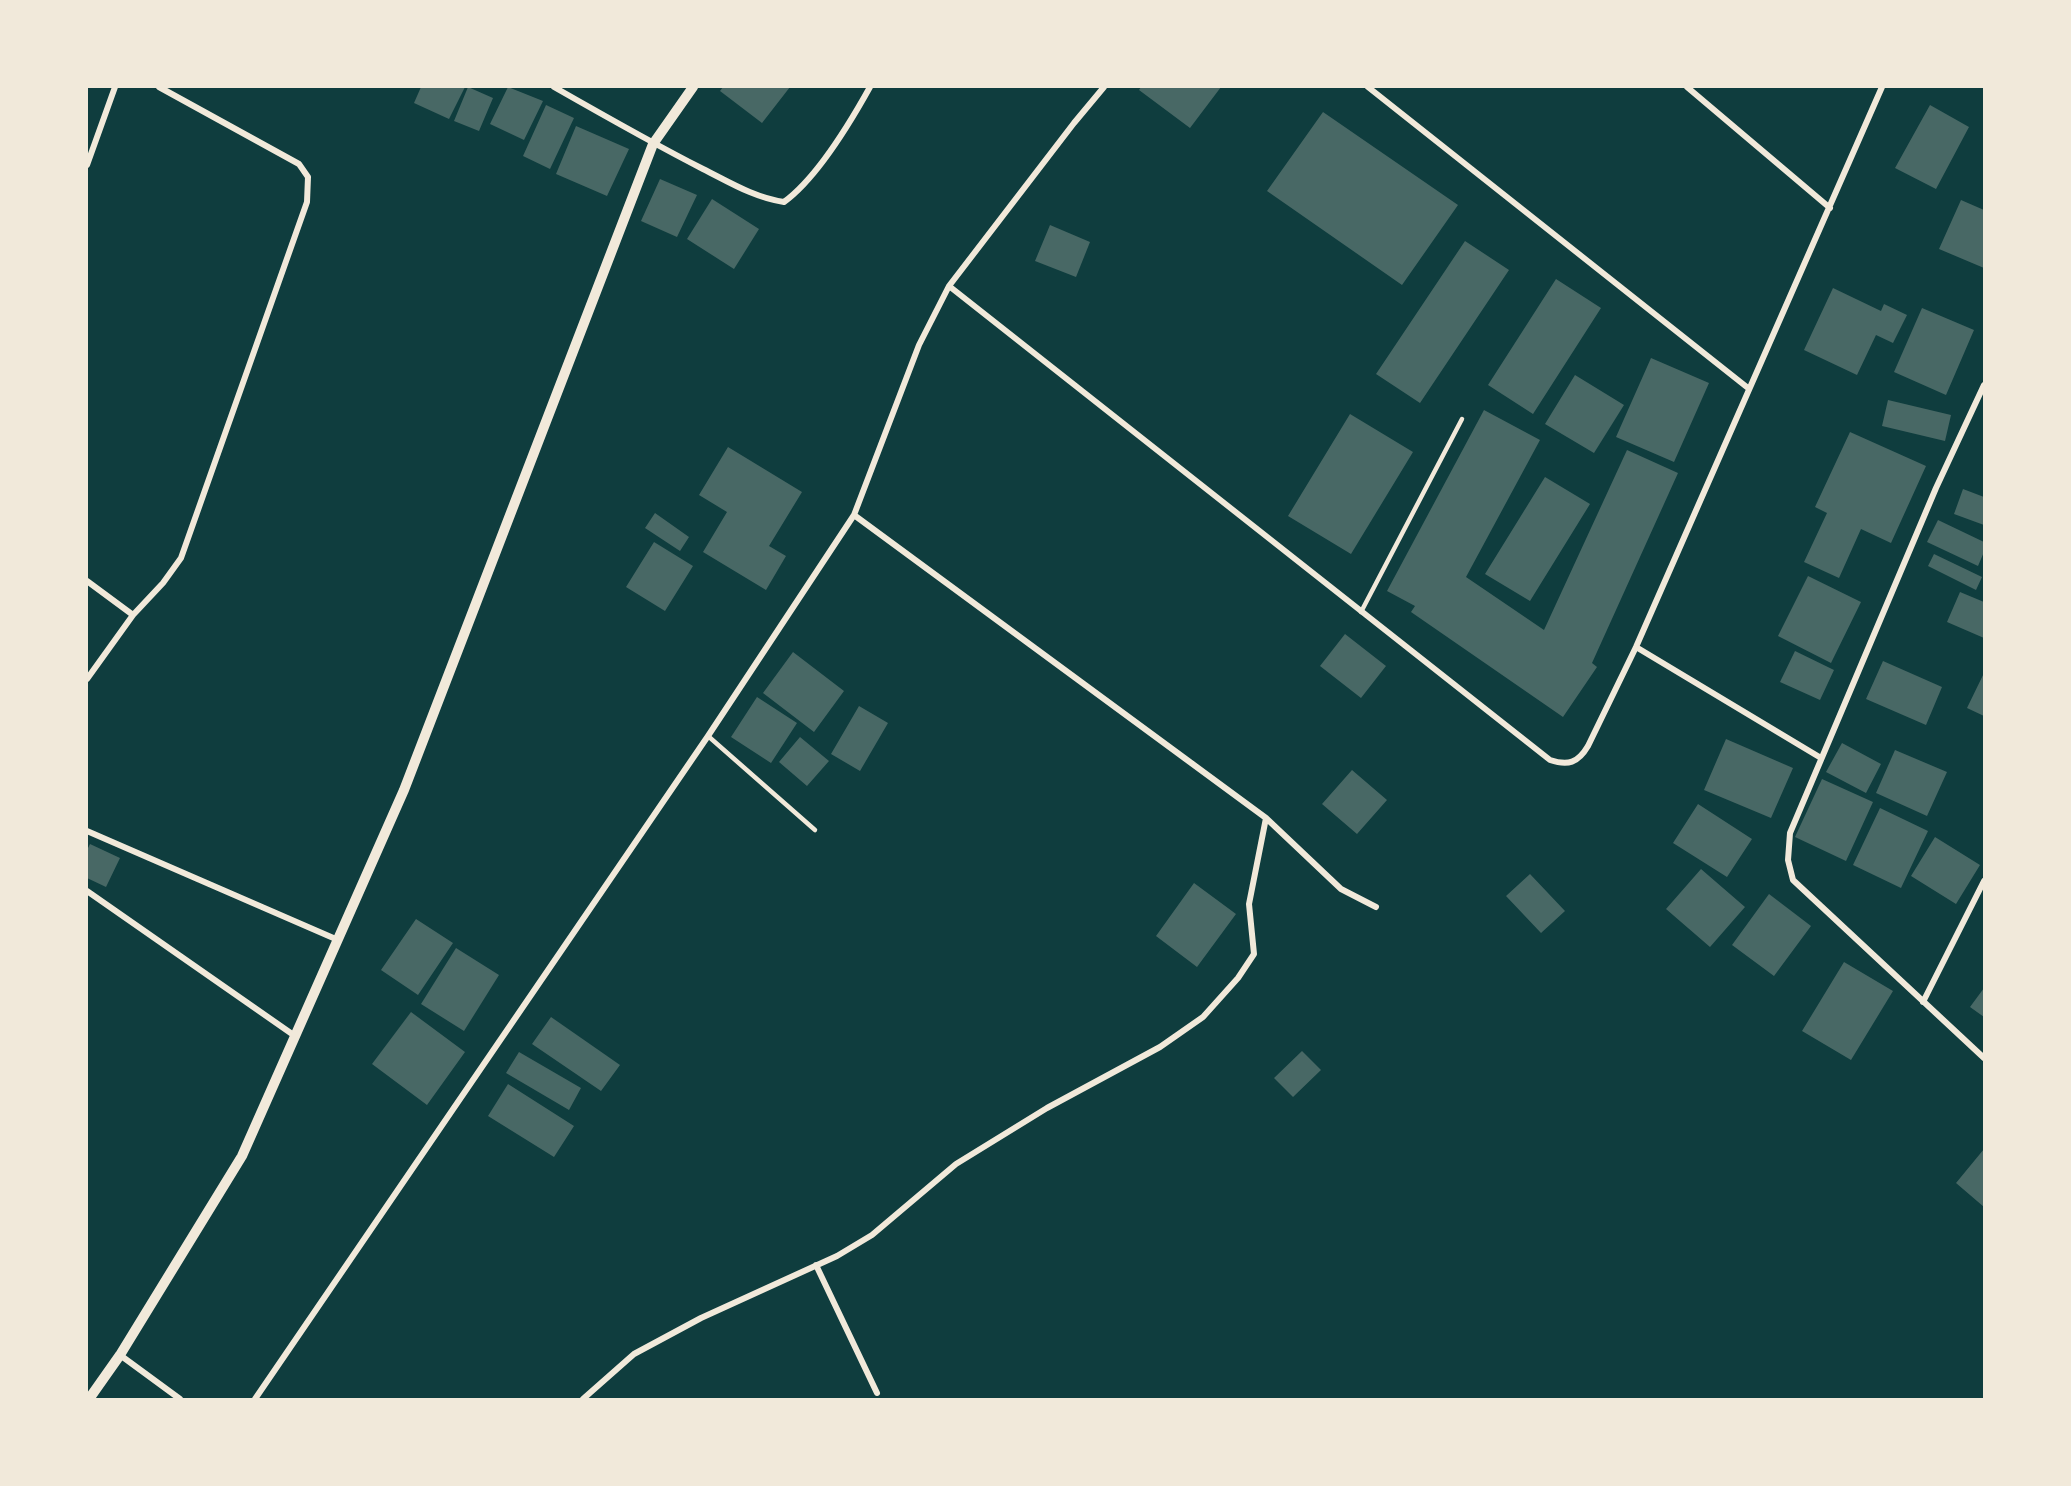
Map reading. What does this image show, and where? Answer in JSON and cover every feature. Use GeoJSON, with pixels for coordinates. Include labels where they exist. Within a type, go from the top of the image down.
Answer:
{"type":"FeatureCollection","features":[{"type":"Feature","properties":{"kind":"street"},"geometry":{"type":"LineString","coordinates":[[87,165],[115,87]]}},
{"type":"Feature","properties":{"kind":"street"},"geometry":{"type":"LineString","coordinates":[[87,679],[133,615],[163,584],[181,558],[307,202],[308,177],[299,164],[159,87]]}},
{"type":"Feature","properties":{"kind":"street"},"geometry":{"type":"LineString","coordinates":[[554,87],[653,144],[765,199],[784,202],[797,192],[852,119],[870,87]]}},
{"type":"Feature","properties":{"kind":"street"},"geometry":{"type":"LineString","coordinates":[[89,1399],[120,1355],[242,1156],[404,790],[653,144],[693,87]]}},
{"type":"Feature","properties":{"kind":"street"},"geometry":{"type":"LineString","coordinates":[[255,1399],[708,736],[854,515],[919,345],[949,286],[1104,87]]}},
{"type":"Feature","properties":{"kind":"street"},"geometry":{"type":"LineString","coordinates":[[1368,87],[1748,388]]}},
{"type":"Feature","properties":{"kind":"street"},"geometry":{"type":"LineString","coordinates":[[1687,87],[1830,207]]}},
{"type":"Feature","properties":{"kind":"street"},"geometry":{"type":"LineString","coordinates":[[949,286],[1361,612],[1550,759],[1563,764],[1581,758],[1636,647],[1882,87]]}},
{"type":"Feature","properties":{"kind":"street"},"geometry":{"type":"LineString","coordinates":[[1984,384],[1936,488],[1790,833],[1788,860],[1793,880],[1984,1058]]}},
{"type":"Feature","properties":{"kind":"street"},"geometry":{"type":"LineString","coordinates":[[854,515],[1266,818],[1341,889],[1376,907]]}},
{"type":"Feature","properties":{"kind":"street"},"geometry":{"type":"LineString","coordinates":[[87,581],[133,615]]}},
{"type":"Feature","properties":{"kind":"street"},"geometry":{"type":"LineString","coordinates":[[1636,647],[1821,758]]}},
{"type":"Feature","properties":{"kind":"street"},"geometry":{"type":"LineString","coordinates":[[583,1399],[634,1354],[701,1318],[837,1256],[872,1234],[965,1158],[1047,1108],[1160,1047],[1203,1017],[1238,978],[1254,954],[1250,904],[1266,818]]}},
{"type":"Feature","properties":{"kind":"street"},"geometry":{"type":"LineString","coordinates":[[87,831],[338,940]]}},
{"type":"Feature","properties":{"kind":"street"},"geometry":{"type":"LineString","coordinates":[[1923,1002],[1984,881]]}},
{"type":"Feature","properties":{"kind":"street"},"geometry":{"type":"LineString","coordinates":[[87,891],[296,1036]]}},
{"type":"Feature","properties":{"kind":"street"},"geometry":{"type":"LineString","coordinates":[[816,1264],[877,1393]]}},
{"type":"Feature","properties":{"kind":"street"},"geometry":{"type":"LineString","coordinates":[[120,1355],[180,1399]]}},
{"type":"Feature","properties":{"kind":"lane"},"geometry":{"type":"LineString","coordinates":[[1361,612],[1462,419]]}},
{"type":"Feature","properties":{"kind":"lane"},"geometry":{"type":"LineString","coordinates":[[708,736],[815,830]]}},
{"type":"Feature","properties":{"kind":"building"},"geometry":{"type":"Polygon","coordinates":[[[421,87],[465,87],[449,119],[414,103],[421,87]]]}},
{"type":"Feature","properties":{"kind":"building"},"geometry":{"type":"Polygon","coordinates":[[[468,87],[493,98],[479,131],[454,121],[468,87]]]}},
{"type":"Feature","properties":{"kind":"building"},"geometry":{"type":"Polygon","coordinates":[[[508,87],[543,101],[524,140],[490,124],[508,87]]]}},
{"type":"Feature","properties":{"kind":"building"},"geometry":{"type":"Polygon","coordinates":[[[723,87],[790,87],[762,123],[720,91],[723,87]]]}},
{"type":"Feature","properties":{"kind":"building"},"geometry":{"type":"Polygon","coordinates":[[[1141,87],[1221,87],[1190,128],[1139,90],[1141,87]]]}},
{"type":"Feature","properties":{"kind":"building"},"geometry":{"type":"Polygon","coordinates":[[[546,105],[574,118],[550,169],[523,156],[546,105]]]}},
{"type":"Feature","properties":{"kind":"building"},"geometry":{"type":"Polygon","coordinates":[[[1930,105],[1969,127],[1936,189],[1895,168],[1930,105]]]}},
{"type":"Feature","properties":{"kind":"building"},"geometry":{"type":"Polygon","coordinates":[[[1323,112],[1458,205],[1402,285],[1267,191],[1323,112]]]}},
{"type":"Feature","properties":{"kind":"building"},"geometry":{"type":"Polygon","coordinates":[[[576,126],[629,149],[607,196],[556,174],[576,126]]]}},
{"type":"Feature","properties":{"kind":"building"},"geometry":{"type":"Polygon","coordinates":[[[660,179],[697,195],[677,237],[641,221],[660,179]]]}},
{"type":"Feature","properties":{"kind":"building"},"geometry":{"type":"Polygon","coordinates":[[[712,199],[759,229],[734,269],[687,239],[712,199]]]}},
{"type":"Feature","properties":{"kind":"building"},"geometry":{"type":"Polygon","coordinates":[[[1961,200],[1984,210],[1984,268],[1939,249],[1961,200]]]}},
{"type":"Feature","properties":{"kind":"building"},"geometry":{"type":"Polygon","coordinates":[[[1050,225],[1090,242],[1076,277],[1035,261],[1050,225]]]}},
{"type":"Feature","properties":{"kind":"building"},"geometry":{"type":"Polygon","coordinates":[[[1465,241],[1509,270],[1420,403],[1376,374],[1465,241]]]}},
{"type":"Feature","properties":{"kind":"building"},"geometry":{"type":"Polygon","coordinates":[[[1556,279],[1601,308],[1533,414],[1488,385],[1556,279]]]}},
{"type":"Feature","properties":{"kind":"building"},"geometry":{"type":"Polygon","coordinates":[[[1833,288],[1881,311],[1884,304],[1907,315],[1893,343],[1876,335],[1857,375],[1804,350],[1833,288]]]}},
{"type":"Feature","properties":{"kind":"building"},"geometry":{"type":"Polygon","coordinates":[[[1922,308],[1974,330],[1946,395],[1894,372],[1922,308]]]}},
{"type":"Feature","properties":{"kind":"building"},"geometry":{"type":"Polygon","coordinates":[[[1651,358],[1709,383],[1674,462],[1616,437],[1651,358]]]}},
{"type":"Feature","properties":{"kind":"building"},"geometry":{"type":"Polygon","coordinates":[[[1575,375],[1624,405],[1594,453],[1545,424],[1575,375]]]}},
{"type":"Feature","properties":{"kind":"building"},"geometry":{"type":"Polygon","coordinates":[[[1888,400],[1951,415],[1945,441],[1882,426],[1888,400]]]}},
{"type":"Feature","properties":{"kind":"building"},"geometry":{"type":"Polygon","coordinates":[[[1484,410],[1540,440],[1466,577],[1544,630],[1627,450],[1678,473],[1592,663],[1597,667],[1563,717],[1411,612],[1415,606],[1387,591],[1484,410]]]}},
{"type":"Feature","properties":{"kind":"building"},"geometry":{"type":"Polygon","coordinates":[[[1350,414],[1413,452],[1351,554],[1288,516],[1350,414]]]}},
{"type":"Feature","properties":{"kind":"building"},"geometry":{"type":"Polygon","coordinates":[[[1850,432],[1926,466],[1891,543],[1861,529],[1839,578],[1804,562],[1827,513],[1815,507],[1850,432]]]}},
{"type":"Feature","properties":{"kind":"building"},"geometry":{"type":"Polygon","coordinates":[[[728,447],[802,492],[769,546],[786,556],[766,590],[703,552],[727,512],[699,495],[728,447]]]}},
{"type":"Feature","properties":{"kind":"building"},"geometry":{"type":"Polygon","coordinates":[[[1545,477],[1590,504],[1530,601],[1485,574],[1545,477]]]}},
{"type":"Feature","properties":{"kind":"building"},"geometry":{"type":"Polygon","coordinates":[[[1963,489],[1984,497],[1984,525],[1954,514],[1963,489]]]}},
{"type":"Feature","properties":{"kind":"building"},"geometry":{"type":"Polygon","coordinates":[[[655,513],[689,537],[680,551],[645,528],[655,513]]]}},
{"type":"Feature","properties":{"kind":"building"},"geometry":{"type":"Polygon","coordinates":[[[1938,520],[1984,542],[1984,552],[1978,566],[1927,542],[1938,520]]]}},
{"type":"Feature","properties":{"kind":"building"},"geometry":{"type":"Polygon","coordinates":[[[654,542],[693,566],[665,611],[626,587],[654,542]]]}},
{"type":"Feature","properties":{"kind":"building"},"geometry":{"type":"Polygon","coordinates":[[[1934,554],[1982,577],[1976,590],[1928,566],[1934,554]]]}},
{"type":"Feature","properties":{"kind":"building"},"geometry":{"type":"Polygon","coordinates":[[[1808,576],[1861,602],[1831,663],[1778,636],[1808,576]]]}},
{"type":"Feature","properties":{"kind":"building"},"geometry":{"type":"Polygon","coordinates":[[[1960,592],[1984,602],[1984,638],[1947,622],[1960,592]]]}},
{"type":"Feature","properties":{"kind":"building"},"geometry":{"type":"Polygon","coordinates":[[[1345,634],[1386,666],[1361,698],[1320,666],[1345,634]]]}},
{"type":"Feature","properties":{"kind":"building"},"geometry":{"type":"Polygon","coordinates":[[[1795,651],[1834,670],[1820,700],[1780,682],[1795,651]]]}},
{"type":"Feature","properties":{"kind":"building"},"geometry":{"type":"Polygon","coordinates":[[[793,652],[844,691],[814,732],[763,693],[793,652]]]}},
{"type":"Feature","properties":{"kind":"building"},"geometry":{"type":"Polygon","coordinates":[[[1883,661],[1942,687],[1926,725],[1866,699],[1883,661]]]}},
{"type":"Feature","properties":{"kind":"building"},"geometry":{"type":"Polygon","coordinates":[[[1984,673],[1984,716],[1967,708],[1984,673]]]}},
{"type":"Feature","properties":{"kind":"building"},"geometry":{"type":"Polygon","coordinates":[[[757,697],[797,723],[771,763],[731,737],[757,697]]]}},
{"type":"Feature","properties":{"kind":"building"},"geometry":{"type":"Polygon","coordinates":[[[859,706],[888,723],[860,771],[831,754],[859,706]]]}},
{"type":"Feature","properties":{"kind":"building"},"geometry":{"type":"Polygon","coordinates":[[[800,737],[829,761],[807,786],[779,762],[800,737]]]}},
{"type":"Feature","properties":{"kind":"building"},"geometry":{"type":"Polygon","coordinates":[[[1726,739],[1793,768],[1771,818],[1704,790],[1726,739]]]}},
{"type":"Feature","properties":{"kind":"building"},"geometry":{"type":"Polygon","coordinates":[[[1842,743],[1881,764],[1866,793],[1826,772],[1842,743]]]}},
{"type":"Feature","properties":{"kind":"building"},"geometry":{"type":"Polygon","coordinates":[[[1895,750],[1947,772],[1927,816],[1876,793],[1895,750]]]}},
{"type":"Feature","properties":{"kind":"building"},"geometry":{"type":"Polygon","coordinates":[[[1352,770],[1387,800],[1357,834],[1322,804],[1352,770]]]}},
{"type":"Feature","properties":{"kind":"building"},"geometry":{"type":"Polygon","coordinates":[[[1822,779],[1873,802],[1846,861],[1795,837],[1822,779]]]}},
{"type":"Feature","properties":{"kind":"building"},"geometry":{"type":"Polygon","coordinates":[[[1698,804],[1752,839],[1727,877],[1673,843],[1698,804]]]}},
{"type":"Feature","properties":{"kind":"building"},"geometry":{"type":"Polygon","coordinates":[[[1880,808],[1928,831],[1901,888],[1853,865],[1880,808]]]}},
{"type":"Feature","properties":{"kind":"building"},"geometry":{"type":"Polygon","coordinates":[[[1935,837],[1980,865],[1956,904],[1911,876],[1935,837]]]}},
{"type":"Feature","properties":{"kind":"building"},"geometry":{"type":"Polygon","coordinates":[[[90,844],[120,858],[106,887],[87,878],[87,850],[90,844]]]}},
{"type":"Feature","properties":{"kind":"building"},"geometry":{"type":"Polygon","coordinates":[[[1701,869],[1745,907],[1710,947],[1666,909],[1701,869]]]}},
{"type":"Feature","properties":{"kind":"building"},"geometry":{"type":"Polygon","coordinates":[[[1530,874],[1565,911],[1541,933],[1506,896],[1530,874]]]}},
{"type":"Feature","properties":{"kind":"building"},"geometry":{"type":"Polygon","coordinates":[[[1194,883],[1236,914],[1197,967],[1156,936],[1194,883]]]}},
{"type":"Feature","properties":{"kind":"building"},"geometry":{"type":"Polygon","coordinates":[[[1769,894],[1811,926],[1774,976],[1732,945],[1769,894]]]}},
{"type":"Feature","properties":{"kind":"building"},"geometry":{"type":"Polygon","coordinates":[[[416,919],[453,943],[418,995],[381,970],[416,919]]]}},
{"type":"Feature","properties":{"kind":"building"},"geometry":{"type":"Polygon","coordinates":[[[456,948],[499,975],[464,1031],[421,1004],[456,948]]]}},
{"type":"Feature","properties":{"kind":"building"},"geometry":{"type":"Polygon","coordinates":[[[1844,962],[1893,991],[1851,1060],[1802,1031],[1844,962]]]}},
{"type":"Feature","properties":{"kind":"building"},"geometry":{"type":"Polygon","coordinates":[[[1984,988],[1984,1017],[1970,1007],[1984,988]]]}},
{"type":"Feature","properties":{"kind":"building"},"geometry":{"type":"Polygon","coordinates":[[[411,1012],[465,1052],[427,1105],[372,1064],[411,1012]]]}},
{"type":"Feature","properties":{"kind":"building"},"geometry":{"type":"Polygon","coordinates":[[[551,1017],[620,1065],[601,1091],[532,1044],[551,1017]]]}},
{"type":"Feature","properties":{"kind":"building"},"geometry":{"type":"Polygon","coordinates":[[[1302,1051],[1321,1070],[1293,1097],[1274,1078],[1302,1051]]]}},
{"type":"Feature","properties":{"kind":"building"},"geometry":{"type":"Polygon","coordinates":[[[519,1052],[581,1088],[569,1110],[506,1073],[519,1052]]]}},
{"type":"Feature","properties":{"kind":"building"},"geometry":{"type":"Polygon","coordinates":[[[508,1084],[574,1126],[554,1157],[488,1116],[508,1084]]]}},
{"type":"Feature","properties":{"kind":"building"},"geometry":{"type":"Polygon","coordinates":[[[1984,1149],[1984,1207],[1956,1183],[1984,1149]]]}}]}
